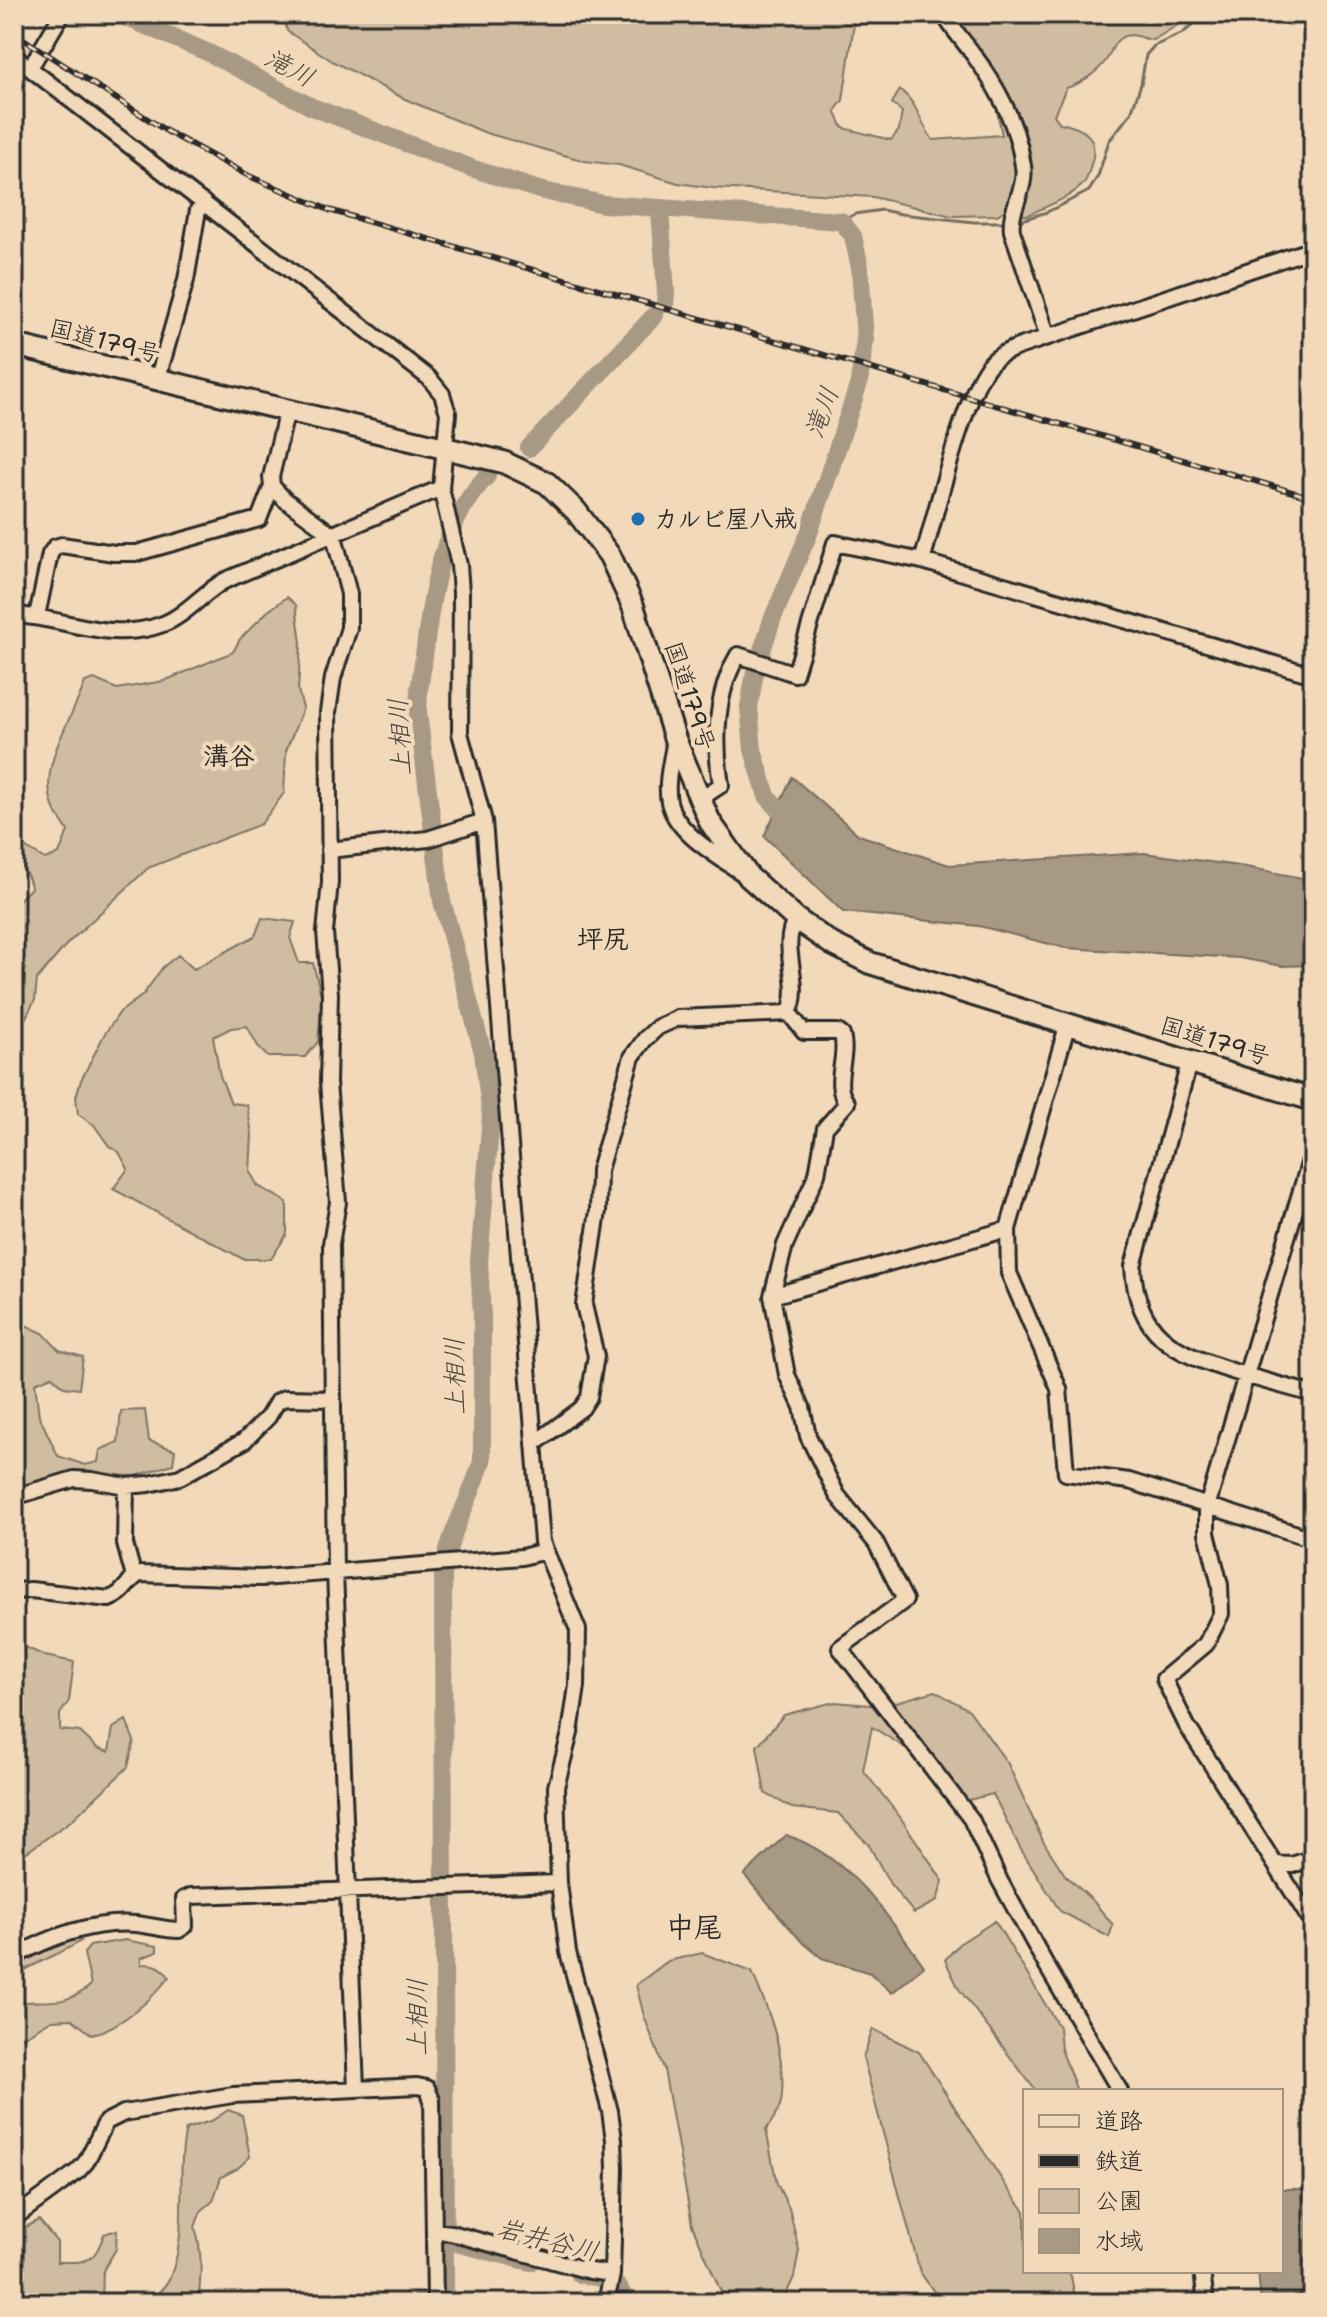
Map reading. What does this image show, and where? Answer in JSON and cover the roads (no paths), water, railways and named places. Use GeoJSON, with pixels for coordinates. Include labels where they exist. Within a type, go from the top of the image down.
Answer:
{"type":"FeatureCollection","features":[{"type":"Feature","properties":{"kind":"highway","name":"国道179号"},"geometry":{"type":"LineString","coordinates":[[14,345],[443,446],[503,462],[547,483],[576,511],[610,556],[633,606],[675,739],[710,822],[749,877],[796,919],[832,944],[870,963],[1313,1100]]}},
{"type":"Feature","properties":{"kind":"street"},"geometry":{"type":"LineString","coordinates":[[30,68],[62,14]]}},
{"type":"Feature","properties":{"kind":"street"},"geometry":{"type":"LineString","coordinates":[[944,14],[973,54],[1009,114],[1024,167],[1024,183],[1011,219],[1012,231],[1048,337]]}},
{"type":"Feature","properties":{"kind":"street"},"geometry":{"type":"LineString","coordinates":[[14,56],[429,378],[442,394],[448,413],[441,488],[461,593],[460,733],[484,821],[545,1551],[578,1630],[577,1686],[570,1733],[556,1787],[559,1883],[568,1952],[612,2126],[615,2169],[611,2279],[606,2303]]}},
{"type":"Feature","properties":{"kind":"street"},"geometry":{"type":"LineString","coordinates":[[157,381],[186,280],[198,210],[203,202]]}},
{"type":"Feature","properties":{"kind":"street"},"geometry":{"type":"LineString","coordinates":[[922,561],[968,406],[983,371],[1005,353],[1313,249]]}},
{"type":"Feature","properties":{"kind":"street"},"geometry":{"type":"LineString","coordinates":[[37,616],[50,554],[55,547],[62,545],[126,554],[185,541],[259,519],[272,486],[271,477],[287,410]]}},
{"type":"Feature","properties":{"kind":"street"},"geometry":{"type":"LineString","coordinates":[[272,486],[284,499],[334,536],[349,594],[349,628],[333,678],[328,712],[330,882],[325,932],[330,994],[328,1083],[338,1202],[331,1244],[335,1572],[356,2089]]}},
{"type":"Feature","properties":{"kind":"street"},"geometry":{"type":"LineString","coordinates":[[14,615],[37,616],[81,629],[133,631],[148,628],[174,618],[224,581],[441,488]]}},
{"type":"Feature","properties":{"kind":"street"},"geometry":{"type":"LineString","coordinates":[[700,799],[721,785],[717,755],[719,710],[726,676],[738,655],[795,674],[835,543],[922,561],[1313,675]]}},
{"type":"Feature","properties":{"kind":"street"},"geometry":{"type":"LineString","coordinates":[[675,739],[670,803],[681,825],[708,850],[749,877]]}},
{"type":"Feature","properties":{"kind":"street"},"geometry":{"type":"LineString","coordinates":[[329,850],[434,837],[484,821]]}},
{"type":"Feature","properties":{"kind":"street"},"geometry":{"type":"LineString","coordinates":[[796,919],[789,935],[794,984],[789,1013],[804,1032],[838,1032],[842,1035],[840,1085],[847,1103],[825,1128],[817,1174],[785,1245],[772,1296],[787,1375],[802,1407],[808,1436],[837,1495],[876,1543],[905,1600],[840,1648],[971,1819],[1000,1881],[1119,2089]]}},
{"type":"Feature","properties":{"kind":"street"},"geometry":{"type":"LineString","coordinates":[[534,1444],[582,1408],[589,1397],[596,1356],[584,1305],[598,1211],[599,1170],[632,1057],[658,1027],[678,1018],[789,1013]]}},
{"type":"Feature","properties":{"kind":"street"},"geometry":{"type":"LineString","coordinates":[[1068,1023],[1008,1229],[1009,1273],[1059,1389],[1066,1473],[1129,1481],[1313,1539]]}},
{"type":"Feature","properties":{"kind":"street"},"geometry":{"type":"LineString","coordinates":[[1190,1060],[1133,1266],[1133,1286],[1143,1316],[1164,1341],[1194,1359],[1313,1394]]}},
{"type":"Feature","properties":{"kind":"street"},"geometry":{"type":"LineString","coordinates":[[1313,1150],[1207,1507],[1207,1533],[1220,1585],[1221,1614],[1206,1644],[1164,1679],[1187,1726],[1313,1924]]}},
{"type":"Feature","properties":{"kind":"street"},"geometry":{"type":"LineString","coordinates":[[772,1296],[1008,1229]]}},
{"type":"Feature","properties":{"kind":"street"},"geometry":{"type":"LineString","coordinates":[[14,1497],[74,1479],[126,1486],[180,1477],[244,1441],[268,1417],[277,1402],[285,1398],[332,1399]]}},
{"type":"Feature","properties":{"kind":"street"},"geometry":{"type":"LineString","coordinates":[[126,1486],[125,1544],[134,1577]]}},
{"type":"Feature","properties":{"kind":"street"},"geometry":{"type":"LineString","coordinates":[[14,1591],[109,1599],[119,1595],[134,1577],[162,1573],[227,1579],[262,1578],[522,1557],[545,1551]]}},
{"type":"Feature","properties":{"kind":"street"},"geometry":{"type":"LineString","coordinates":[[1275,1864],[1292,1865],[1313,1858]]}},
{"type":"Feature","properties":{"kind":"street"},"geometry":{"type":"LineString","coordinates":[[14,1957],[41,1944],[109,1923],[179,1930],[185,1926],[184,1899],[191,1896],[559,1883]]}},
{"type":"Feature","properties":{"kind":"street"},"geometry":{"type":"LineString","coordinates":[[14,2218],[78,2171],[86,2162],[106,2122],[124,2113],[244,2094],[427,2088],[430,2093],[441,2232],[435,2303]]}},
{"type":"Feature","properties":{"kind":"street"},"geometry":{"type":"LineString","coordinates":[[441,2232],[611,2279]]}},
{"type":"Feature","properties":{"kind":"street"},"geometry":{"type":"LineString","coordinates":[[1202,2273],[1206,2303]]}},
{"type":"Feature","properties":{"kind":"water"},"geometry":{"type":"Polygon","coordinates":[[[792,777],[859,835],[949,865],[1144,853],[1313,880],[1313,965],[1282,966],[1240,958],[1065,948],[979,926],[843,912],[764,836],[792,777]]]}},
{"type":"Feature","properties":{"kind":"water"},"geometry":{"type":"Polygon","coordinates":[[[786,1835],[829,1857],[848,1872],[881,1908],[924,1966],[892,1993],[870,1973],[822,1958],[801,1941],[744,1875],[786,1835]]]}},
{"type":"Feature","properties":{"kind":"water"},"geometry":{"type":"Polygon","coordinates":[[[1283,2189],[1313,2189],[1313,2303],[1261,2303],[1258,2273],[1283,2273],[1283,2189]]]}},
{"type":"Feature","properties":{"kind":"waterway","name":"滝川"},"geometry":{"type":"LineString","coordinates":[[118,14],[209,53],[312,107],[471,168],[539,190],[603,204],[841,221],[853,236],[860,268],[865,340],[859,383],[809,533],[772,620],[755,672],[749,707],[753,750],[767,796],[792,824]]}},
{"type":"Feature","properties":{"kind":"waterway"},"geometry":{"type":"LineString","coordinates":[[1018,221],[1047,212],[1089,191],[1098,176],[1109,141],[1131,113],[1141,84],[1146,55],[1154,46],[1183,33],[1205,14]]}},
{"type":"Feature","properties":{"kind":"waterway","name":"上相川"},"geometry":{"type":"LineString","coordinates":[[660,210],[665,304]]}},
{"type":"Feature","properties":{"kind":"waterway"},"geometry":{"type":"LineString","coordinates":[[841,221],[855,214],[882,210],[974,222],[1007,222]]}},
{"type":"Feature","properties":{"kind":"waterway","name":"上相川"},"geometry":{"type":"LineString","coordinates":[[529,448],[655,315]]}},
{"type":"Feature","properties":{"kind":"waterway","name":"上相川"},"geometry":{"type":"LineString","coordinates":[[441,2292],[445,2289],[443,1575],[449,1546],[482,1461],[479,1262],[491,1116],[483,1053],[442,901],[418,713],[431,605],[444,549],[469,498],[487,476]]}},
{"type":"Feature","properties":{"kind":"waterway","name":"岩井谷川"},"geometry":{"type":"LineString","coordinates":[[445,2240],[531,2262]]}},
{"type":"Feature","properties":{"kind":"waterway","name":"岩井谷川"},"geometry":{"type":"LineString","coordinates":[[579,2274],[614,2284],[623,2294],[625,2303]]}},
{"type":"Feature","properties":{"kind":"waterway","name":"上相川"},"geometry":{"type":"LineString","coordinates":[[416,2303],[426,2300]]}},
{"type":"Feature","properties":{"kind":"railway"},"geometry":{"type":"LineString","coordinates":[[14,33],[168,132],[249,176],[329,210],[1313,498]]}},
{"type":"Feature","properties":{"kind":"place","name":"カルビ屋八戒"},"geometry":{"type":"Point","coordinates":[638,519]}},
{"type":"Feature","properties":{"kind":"district","name":"溝谷"},"geometry":{"type":"Point","coordinates":[229,755]}},
{"type":"Feature","properties":{"kind":"district","name":"坪尻"},"geometry":{"type":"Point","coordinates":[603,938]}},
{"type":"Feature","properties":{"kind":"district","name":"中尾"},"geometry":{"type":"Point","coordinates":[694,1927]}}]}
